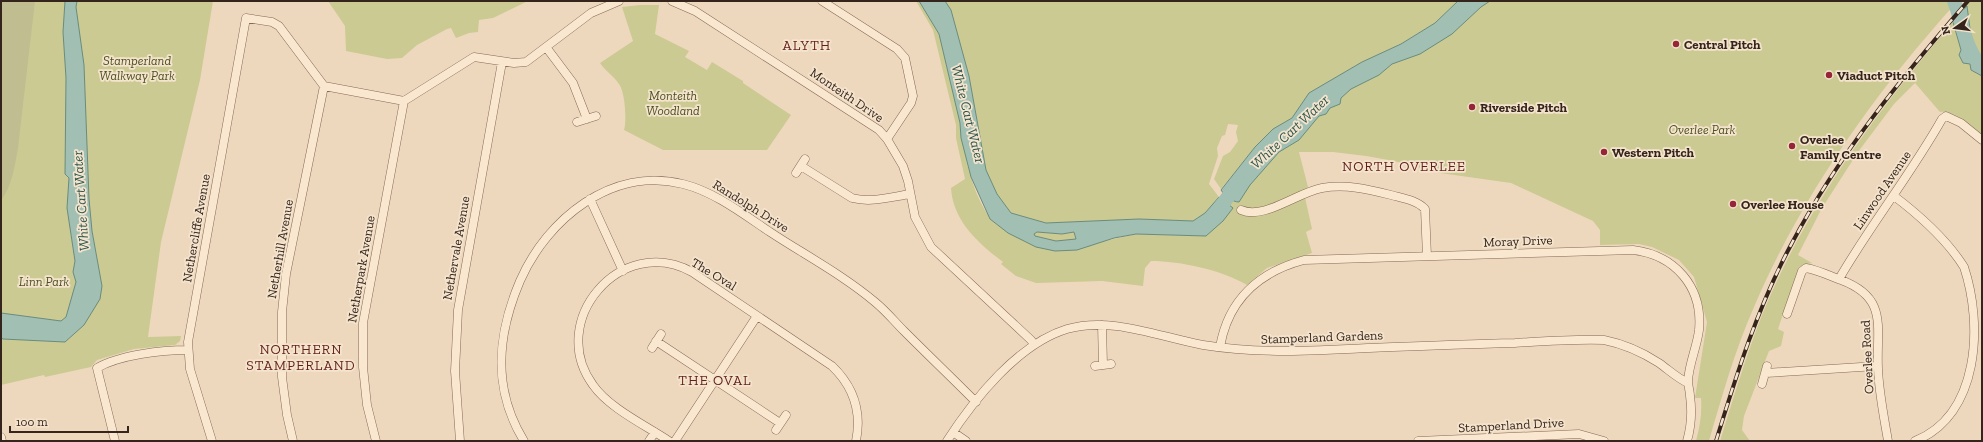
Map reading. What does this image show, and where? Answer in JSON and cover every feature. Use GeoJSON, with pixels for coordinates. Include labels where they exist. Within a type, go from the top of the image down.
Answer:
{"type":"FeatureCollection","features":[{"type":"Feature","properties":{"kind":"street"},"geometry":{"type":"LineString","coordinates":[[324,86],[404,101],[469,59],[480,58],[502,62],[526,62],[591,13],[619,1]]}},
{"type":"Feature","properties":{"kind":"street","name":"Monteith Drive"},"geometry":{"type":"LineString","coordinates":[[672,1],[687,3],[871,124],[887,139],[903,166],[915,217],[931,247],[1034,344]]}},
{"type":"Feature","properties":{"kind":"street"},"geometry":{"type":"LineString","coordinates":[[828,2],[897,49],[905,58],[913,96],[911,103],[887,139]]}},
{"type":"Feature","properties":{"kind":"street","name":"Nethercliffe Avenue"},"geometry":{"type":"LineString","coordinates":[[212,441],[190,368],[188,350],[246,18],[272,22],[279,26],[324,86]]}},
{"type":"Feature","properties":{"kind":"street"},"geometry":{"type":"LineString","coordinates":[[546,47],[573,83],[587,119]]}},
{"type":"Feature","properties":{"kind":"street","name":"Nethervale Avenue"},"geometry":{"type":"LineString","coordinates":[[460,441],[455,371],[458,310],[502,62]]}},
{"type":"Feature","properties":{"kind":"street","name":"Netherhill Avenue"},"geometry":{"type":"LineString","coordinates":[[293,441],[282,377],[282,312],[286,274],[324,86]]}},
{"type":"Feature","properties":{"kind":"street","name":"Netherpark Avenue"},"geometry":{"type":"LineString","coordinates":[[376,441],[367,405],[364,374],[363,323],[404,101]]}},
{"type":"Feature","properties":{"kind":"street"},"geometry":{"type":"LineString","coordinates":[[578,122],[596,116]]}},
{"type":"Feature","properties":{"kind":"street","name":"Linwood Avenue"},"geometry":{"type":"LineString","coordinates":[[1839,279],[1855,251],[1894,196],[1946,116],[1961,123],[1982,140]]}},
{"type":"Feature","properties":{"kind":"street"},"geometry":{"type":"LineString","coordinates":[[801,166],[852,198],[860,200],[910,194]]}},
{"type":"Feature","properties":{"kind":"street","name":"Randolph Drive"},"geometry":{"type":"LineString","coordinates":[[524,441],[509,412],[501,370],[502,344],[509,311],[524,272],[542,244],[569,215],[590,199],[618,186],[652,181],[681,183],[712,194],[839,276],[875,302],[976,402]]}},
{"type":"Feature","properties":{"kind":"street"},"geometry":{"type":"LineString","coordinates":[[1241,210],[1248,213],[1266,211],[1302,190],[1348,186],[1380,192],[1421,205],[1426,212],[1427,256]]}},
{"type":"Feature","properties":{"kind":"street"},"geometry":{"type":"LineString","coordinates":[[1894,196],[1906,205],[1943,241],[1964,267],[1973,287],[1980,323],[1980,351],[1976,370],[1965,396],[1954,411],[1937,428],[1915,441]]}},
{"type":"Feature","properties":{"kind":"street"},"geometry":{"type":"LineString","coordinates":[[590,199],[623,270]]}},
{"type":"Feature","properties":{"kind":"street","name":"Moray Drive"},"geometry":{"type":"LineString","coordinates":[[1220,347],[1229,318],[1242,297],[1267,274],[1285,265],[1304,260],[1329,258],[1633,250],[1647,252],[1662,258],[1675,266],[1685,278],[1695,296],[1698,309],[1699,331],[1688,383],[1691,406],[1687,441]]}},
{"type":"Feature","properties":{"kind":"street","name":"The Oval"},"geometry":{"type":"LineString","coordinates":[[669,441],[600,394],[590,380],[582,363],[579,350],[580,328],[587,306],[599,288],[610,278],[623,270],[634,266],[653,263],[666,264],[687,270],[824,359],[842,376],[856,401],[859,426],[856,441]]}},
{"type":"Feature","properties":{"kind":"street","name":"Overlee Road"},"geometry":{"type":"LineString","coordinates":[[1787,314],[1804,269],[1809,269],[1839,279],[1862,289],[1872,302],[1877,319],[1878,366],[1888,441]]}},
{"type":"Feature","properties":{"kind":"street"},"geometry":{"type":"LineString","coordinates":[[675,441],[757,316]]}},
{"type":"Feature","properties":{"kind":"street"},"geometry":{"type":"LineString","coordinates":[[1102,324],[1099,365],[1111,364]]}},
{"type":"Feature","properties":{"kind":"street","name":"Stamperland Gardens"},"geometry":{"type":"LineString","coordinates":[[947,441],[976,402],[1011,364],[1034,344],[1043,338],[1068,329],[1087,325],[1102,324],[1220,347],[1268,352],[1582,339],[1604,340],[1622,344],[1643,354],[1680,380],[1688,383]]}},
{"type":"Feature","properties":{"kind":"street"},"geometry":{"type":"LineString","coordinates":[[656,341],[715,380],[778,426],[786,416]]}},
{"type":"Feature","properties":{"kind":"street"},"geometry":{"type":"LineString","coordinates":[[115,441],[98,368],[116,361],[152,352],[188,350]]}},
{"type":"Feature","properties":{"kind":"street"},"geometry":{"type":"LineString","coordinates":[[1762,384],[1767,370],[1878,366]]}},
{"type":"Feature","properties":{"kind":"street"},"geometry":{"type":"LineString","coordinates":[[649,441],[655,432]]}},
{"type":"Feature","properties":{"kind":"street"},"geometry":{"type":"LineString","coordinates":[[953,432],[966,441]]}},
{"type":"Feature","properties":{"kind":"street","name":"Stamperland Drive"},"geometry":{"type":"LineString","coordinates":[[1418,441],[1579,434],[1604,441]]}},
{"type":"Feature","properties":{"kind":"street"},"geometry":{"type":"LineString","coordinates":[[1,437],[2,441]]}},
{"type":"Feature","properties":{"kind":"green space","name":"Stamperland Walkway Park"},"geometry":{"type":"Polygon","coordinates":[[[1,1],[213,1],[200,80],[161,242],[148,337],[181,336],[180,341],[175,345],[134,349],[97,360],[91,367],[45,377],[44,375],[1,385],[1,1]]]}},
{"type":"Feature","properties":{"kind":"green space"},"geometry":{"type":"Polygon","coordinates":[[[328,1],[528,1],[493,18],[479,20],[478,32],[469,33],[456,38],[451,28],[447,29],[417,45],[402,58],[387,59],[346,51],[345,26],[328,1]]]}},
{"type":"Feature","properties":{"kind":"green space","name":"Overlee Park"},"geometry":{"type":"Polygon","coordinates":[[[916,1],[919,1],[939,34],[960,123],[967,162],[976,191],[982,204],[988,215],[996,224],[1036,247],[1100,242],[1136,234],[1200,236],[1240,180],[1306,121],[1471,1],[1954,1],[1955,4],[1925,38],[1868,110],[1817,186],[1794,225],[1773,266],[1747,323],[1724,390],[1709,441],[1696,441],[1699,430],[1701,398],[1695,398],[1707,322],[1694,277],[1679,260],[1652,247],[1639,244],[1600,245],[1600,230],[1593,221],[1511,183],[1440,173],[1394,161],[1366,156],[1333,152],[1299,152],[1308,187],[1304,193],[1312,229],[1306,232],[1312,253],[1267,268],[1247,285],[1226,275],[1200,267],[1162,261],[1151,261],[1145,268],[1143,286],[1102,281],[1036,283],[1016,276],[1001,264],[1003,262],[976,239],[968,230],[956,211],[951,188],[965,179],[956,138],[956,125],[933,30],[916,1]]]}},
{"type":"Feature","properties":{"kind":"green space"},"geometry":{"type":"Polygon","coordinates":[[[945,1],[1458,1],[1435,23],[1401,44],[1362,62],[1309,93],[1292,118],[1273,129],[1255,147],[1221,189],[1214,179],[1223,156],[1230,152],[1238,141],[1236,132],[1238,125],[1228,124],[1225,135],[1222,136],[1217,148],[1218,156],[1209,184],[1219,197],[1205,213],[1193,221],[1139,219],[1046,223],[1011,213],[997,194],[986,170],[969,76],[951,10],[945,1]]]}},
{"type":"Feature","properties":{"kind":"green space"},"geometry":{"type":"Polygon","coordinates":[[[1963,1],[1982,1],[1982,59],[1972,44],[1967,6],[1963,1]]]}},
{"type":"Feature","properties":{"kind":"green space","name":"Monteith Woodland"},"geometry":{"type":"Polygon","coordinates":[[[659,5],[655,34],[689,51],[685,57],[707,70],[712,62],[743,81],[743,83],[791,115],[767,150],[663,150],[624,130],[625,107],[623,93],[617,81],[604,69],[600,63],[633,41],[622,7],[659,5]]]}},
{"type":"Feature","properties":{"kind":"green space"},"geometry":{"type":"Polygon","coordinates":[[[1953,22],[1961,50],[1959,55],[1963,63],[1970,64],[1971,70],[1982,76],[1982,135],[1957,116],[1951,113],[1940,112],[1915,83],[1894,104],[1858,152],[1822,208],[1798,255],[1812,263],[1799,267],[1778,329],[1784,332],[1781,346],[1769,351],[1744,416],[1742,430],[1750,441],[1720,441],[1745,362],[1762,315],[1780,274],[1800,235],[1822,197],[1871,125],[1897,90],[1953,22]]]}},
{"type":"Feature","properties":{"kind":"green space"},"geometry":{"type":"Polygon","coordinates":[[[1037,232],[1062,234],[1074,232],[1076,240],[1056,241],[1035,236],[1034,234],[1037,232]]]}},
{"type":"Feature","properties":{"kind":"shaded area"},"geometry":{"type":"Polygon","coordinates":[[[1,1],[35,1],[18,148],[8,189],[1,200],[1,1]]]}},
{"type":"Feature","properties":{"kind":"water"},"geometry":{"type":"Polygon","coordinates":[[[65,1],[77,1],[76,7],[84,65],[89,199],[92,231],[102,286],[100,299],[84,325],[65,342],[3,339],[1,338],[1,313],[61,321],[66,317],[76,282],[73,272],[75,261],[67,208],[69,178],[65,174],[66,78],[63,32],[65,1]]]}},
{"type":"Feature","properties":{"kind":"water"},"geometry":{"type":"Polygon","coordinates":[[[919,1],[945,1],[951,10],[969,76],[986,170],[997,194],[1011,213],[1046,223],[1139,219],[1193,221],[1205,213],[1219,197],[1233,208],[1223,221],[1206,236],[1136,234],[1114,238],[1077,250],[1055,251],[1036,247],[1008,233],[990,219],[971,177],[961,138],[960,123],[939,34],[919,1]],[[1037,232],[1034,234],[1035,236],[1056,241],[1076,239],[1074,232],[1062,234],[1037,232]]]}},
{"type":"Feature","properties":{"kind":"water"},"geometry":{"type":"Polygon","coordinates":[[[1458,1],[1490,1],[1481,7],[1452,34],[1420,54],[1392,64],[1379,75],[1351,89],[1341,98],[1340,104],[1330,108],[1326,114],[1319,116],[1299,140],[1279,152],[1250,185],[1239,202],[1231,200],[1222,192],[1221,190],[1255,147],[1273,129],[1292,118],[1309,93],[1362,62],[1401,44],[1435,23],[1458,1]]]}},
{"type":"Feature","properties":{"kind":"water"},"geometry":{"type":"Polygon","coordinates":[[[1967,6],[1972,44],[1982,59],[1982,76],[1971,70],[1970,64],[1963,63],[1959,55],[1961,50],[1953,22],[1967,6]]]}},
{"type":"Feature","properties":{"kind":"waterway","name":"White Cart Water"},"geometry":{"type":"LineString","coordinates":[[1954,1],[1968,44],[1976,60],[1982,67]]}},
{"type":"Feature","properties":{"kind":"waterway","name":"White Cart Water"},"geometry":{"type":"LineString","coordinates":[[1213,217],[1239,182]]}},
{"type":"Feature","properties":{"kind":"railway"},"geometry":{"type":"LineString","coordinates":[[1716,441],[1740,365],[1759,315],[1780,267],[1810,210],[1830,178],[1873,117],[1919,58],[1968,1]]}},
{"type":"Feature","properties":{"kind":"place","name":"Central Pitch"},"geometry":{"type":"Point","coordinates":[1676,44]}},
{"type":"Feature","properties":{"kind":"place","name":"Viaduct Pitch"},"geometry":{"type":"Point","coordinates":[1829,75]}},
{"type":"Feature","properties":{"kind":"place","name":"Riverside Pitch"},"geometry":{"type":"Point","coordinates":[1472,107]}},
{"type":"Feature","properties":{"kind":"place","name":"Overlee Family Centre"},"geometry":{"type":"Point","coordinates":[1792,146]}},
{"type":"Feature","properties":{"kind":"place","name":"Western Pitch"},"geometry":{"type":"Point","coordinates":[1604,152]}},
{"type":"Feature","properties":{"kind":"place","name":"Overlee House"},"geometry":{"type":"Point","coordinates":[1733,204]}},
{"type":"Feature","properties":{"kind":"district","name":"ALYTH"},"geometry":{"type":"Point","coordinates":[807,45]}},
{"type":"Feature","properties":{"kind":"district","name":"NORTH OVERLEE"},"geometry":{"type":"Point","coordinates":[1404,166]}},
{"type":"Feature","properties":{"kind":"district","name":"NORTHERN STAMPERLAND"},"geometry":{"type":"Point","coordinates":[301,358]}},
{"type":"Feature","properties":{"kind":"district","name":"THE OVAL"},"geometry":{"type":"Point","coordinates":[715,380]}},
{"type":"Feature","properties":{"kind":"park label","name":"Linn Park"},"geometry":{"type":"Point","coordinates":[44,281]}}]}
